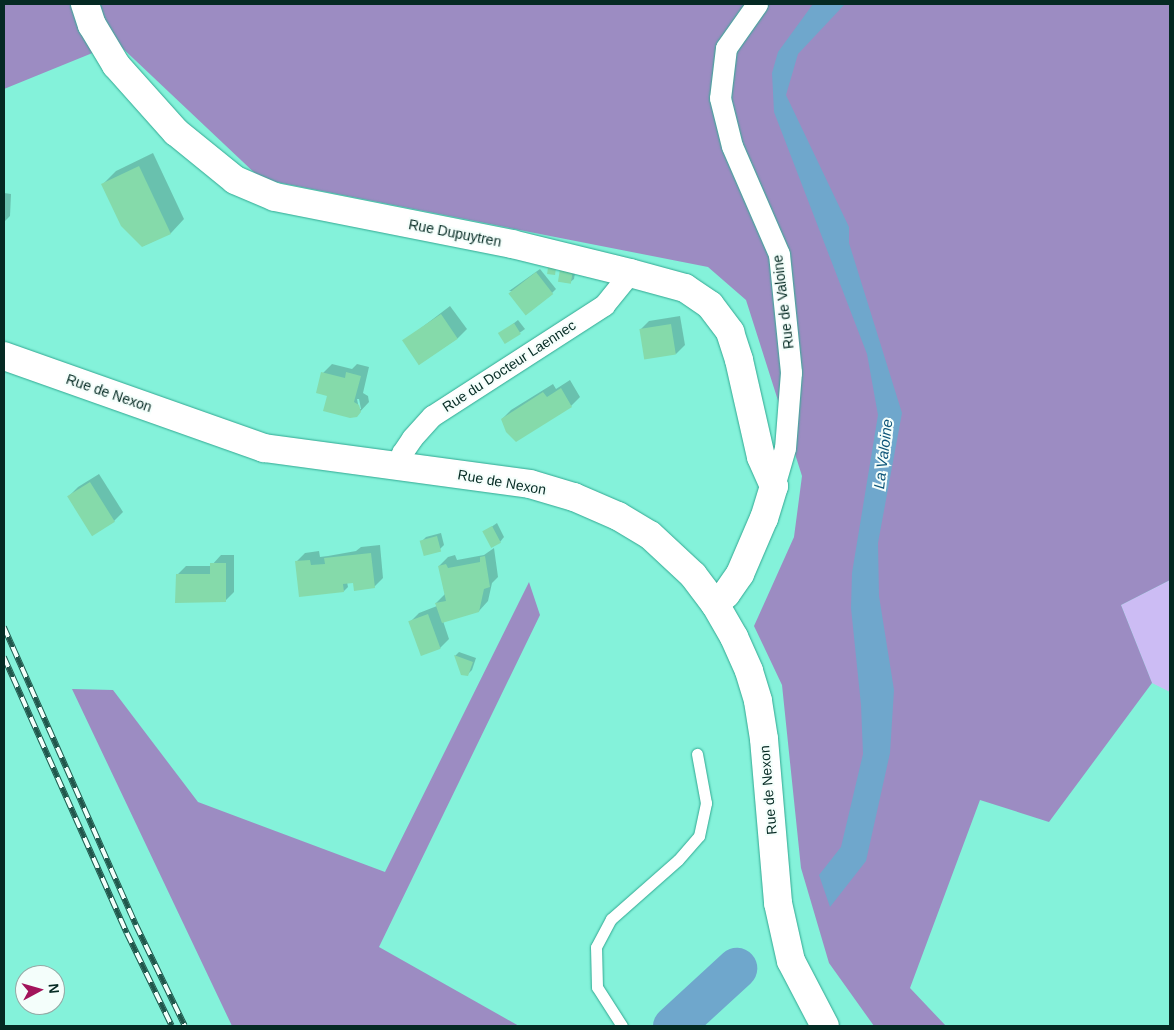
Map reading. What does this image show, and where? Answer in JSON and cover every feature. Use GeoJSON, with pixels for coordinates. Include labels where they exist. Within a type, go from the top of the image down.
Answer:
{"type":"FeatureCollection","features":[{"type":"Feature","properties":{"kind":"main road","name":"Rue Dupuytren"},"geometry":{"type":"LineString","coordinates":[[85,4],[92,25],[116,65],[176,132],[235,180],[275,197],[512,244],[630,273],[685,288],[710,305],[730,332],[740,360],[761,456],[774,486]]}},
{"type":"Feature","properties":{"kind":"main road","name":"Rue de Nexon"},"geometry":{"type":"LineString","coordinates":[[4,356],[264,448],[530,484],[574,498],[618,516],[650,535],[672,553],[693,575],[716,604],[738,645],[749,671],[758,701],[764,738],[778,903],[791,961],[825,1026]]}},
{"type":"Feature","properties":{"kind":"main road","name":"Rue de Valoine"},"geometry":{"type":"LineString","coordinates":[[716,604],[726,594],[740,574],[764,518],[774,486]]}},
{"type":"Feature","properties":{"kind":"street","name":"Rue de Valoine"},"geometry":{"type":"LineString","coordinates":[[757,4],[726,48],[720,98],[732,146],[779,254],[791,372],[785,448],[774,486]]}},
{"type":"Feature","properties":{"kind":"street","name":"Rue du Docteur Laennec"},"geometry":{"type":"LineString","coordinates":[[398,467],[402,453],[412,438],[432,416],[604,305],[630,273]]}},
{"type":"Feature","properties":{"kind":"lane"},"geometry":{"type":"LineString","coordinates":[[622,1026],[597,987],[596,947],[612,919],[678,860],[700,836],[706,803],[697,754]]}},
{"type":"Feature","properties":{"kind":"shaded area"},"geometry":{"type":"Polygon","coordinates":[[[4,4],[1170,4],[1170,580],[1121,605],[1152,683],[1049,822],[980,800],[910,988],[946,1026],[874,1026],[829,963],[801,868],[782,685],[754,626],[794,537],[802,476],[746,300],[708,267],[261,179],[117,43],[4,89],[4,4]]]}},
{"type":"Feature","properties":{"kind":"shaded area"},"geometry":{"type":"Polygon","coordinates":[[[1170,580],[1170,692],[1152,683],[1121,605],[1170,580]]]}},
{"type":"Feature","properties":{"kind":"shaded area"},"geometry":{"type":"Polygon","coordinates":[[[529,582],[540,615],[379,947],[519,1026],[232,1026],[72,689],[113,690],[198,802],[385,872],[529,582]]]}},
{"type":"Feature","properties":{"kind":"water"},"geometry":{"type":"Polygon","coordinates":[[[813,4],[845,4],[798,54],[786,95],[849,227],[849,243],[902,413],[878,543],[879,596],[894,690],[890,753],[866,861],[830,907],[819,875],[841,847],[863,754],[861,705],[851,608],[852,573],[878,415],[867,354],[774,112],[772,73],[778,52],[813,4]]]}},
{"type":"Feature","properties":{"kind":"building"},"geometry":{"type":"Polygon","coordinates":[[[139,166],[171,234],[142,247],[121,226],[101,184],[139,166]]]}},
{"type":"Feature","properties":{"kind":"building"},"geometry":{"type":"Polygon","coordinates":[[[548,267],[556,268],[555,275],[547,274],[548,267]]]}},
{"type":"Feature","properties":{"kind":"building"},"geometry":{"type":"Polygon","coordinates":[[[560,269],[573,271],[571,284],[558,282],[560,269]]]}},
{"type":"Feature","properties":{"kind":"building"},"geometry":{"type":"Polygon","coordinates":[[[536,272],[553,294],[526,316],[508,294],[536,272]]]}},
{"type":"Feature","properties":{"kind":"building"},"geometry":{"type":"Polygon","coordinates":[[[441,314],[458,339],[419,365],[402,340],[441,314]]]}},
{"type":"Feature","properties":{"kind":"building"},"geometry":{"type":"Polygon","coordinates":[[[514,323],[521,334],[505,344],[498,333],[514,323]]]}},
{"type":"Feature","properties":{"kind":"building"},"geometry":{"type":"Polygon","coordinates":[[[671,324],[676,355],[644,360],[639,329],[671,324]]]}},
{"type":"Feature","properties":{"kind":"building"},"geometry":{"type":"Polygon","coordinates":[[[321,372],[345,378],[346,372],[361,376],[354,402],[359,405],[361,412],[357,417],[350,418],[323,411],[327,396],[316,393],[321,372]]]}},
{"type":"Feature","properties":{"kind":"building"},"geometry":{"type":"Polygon","coordinates":[[[561,388],[572,407],[516,442],[506,432],[501,419],[543,392],[547,397],[561,388]]]}},
{"type":"Feature","properties":{"kind":"building"},"geometry":{"type":"Polygon","coordinates":[[[90,482],[115,522],[92,536],[67,496],[90,482]]]}},
{"type":"Feature","properties":{"kind":"building"},"geometry":{"type":"Polygon","coordinates":[[[492,526],[501,543],[491,548],[482,531],[492,526]]]}},
{"type":"Feature","properties":{"kind":"building"},"geometry":{"type":"Polygon","coordinates":[[[437,536],[441,551],[424,556],[420,541],[437,536]]]}},
{"type":"Feature","properties":{"kind":"building"},"geometry":{"type":"Polygon","coordinates":[[[371,553],[375,588],[354,591],[353,583],[343,584],[344,592],[299,597],[295,561],[310,560],[311,565],[325,564],[324,558],[371,553]]]}},
{"type":"Feature","properties":{"kind":"building"},"geometry":{"type":"Polygon","coordinates":[[[485,556],[490,587],[484,589],[479,612],[442,623],[435,603],[446,601],[438,566],[446,564],[448,568],[480,562],[480,557],[485,556]]]}},
{"type":"Feature","properties":{"kind":"building"},"geometry":{"type":"Polygon","coordinates":[[[210,563],[226,563],[226,602],[175,603],[176,574],[210,574],[210,563]]]}},
{"type":"Feature","properties":{"kind":"building"},"geometry":{"type":"Polygon","coordinates":[[[428,614],[441,649],[421,656],[408,621],[428,614]]]}},
{"type":"Feature","properties":{"kind":"building"},"geometry":{"type":"Polygon","coordinates":[[[454,655],[473,662],[468,676],[461,675],[454,655]]]}},
{"type":"Feature","properties":{"kind":"waterway","name":"La Valoine"},"geometry":{"type":"LineString","coordinates":[[673,1026],[736,968]]}},
{"type":"Feature","properties":{"kind":"railway"},"geometry":{"type":"LineString","coordinates":[[4,627],[136,925],[185,1026]]}},
{"type":"Feature","properties":{"kind":"railway"},"geometry":{"type":"LineString","coordinates":[[4,657],[127,933],[172,1026]]}}]}
